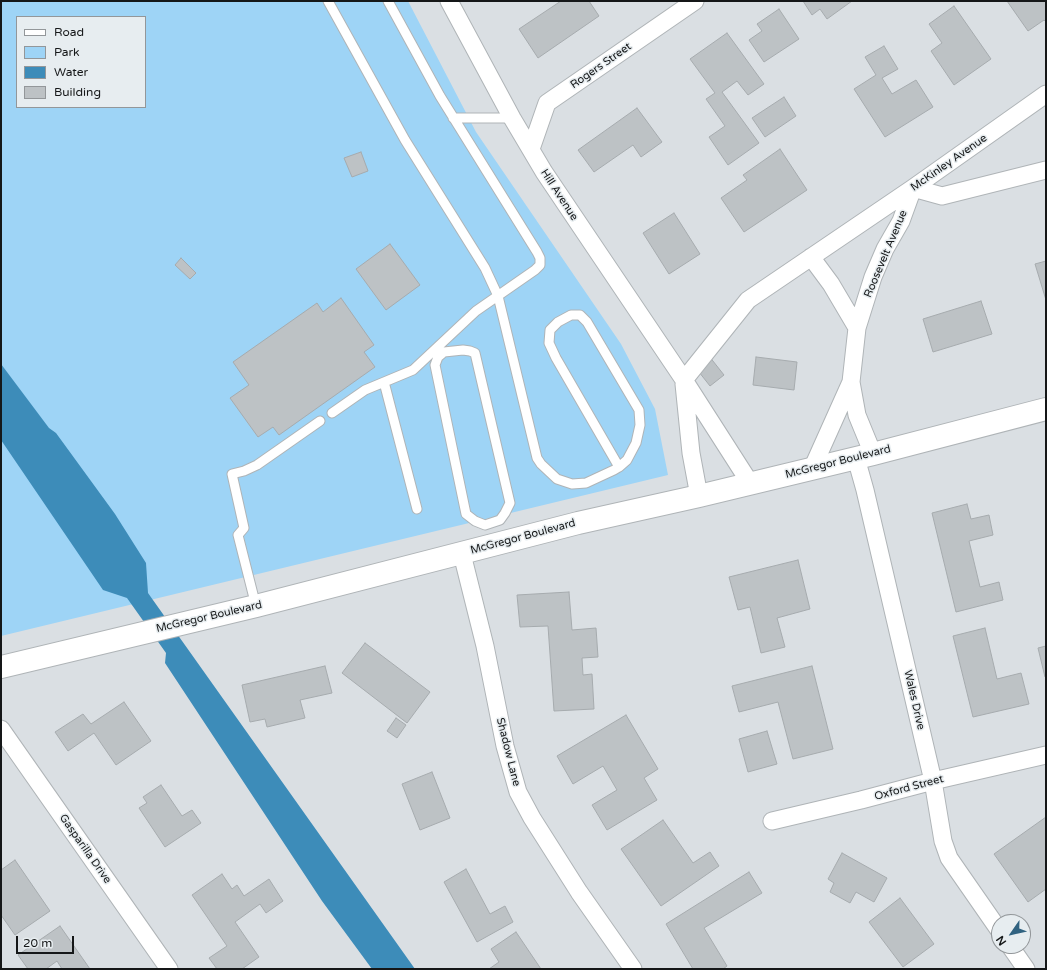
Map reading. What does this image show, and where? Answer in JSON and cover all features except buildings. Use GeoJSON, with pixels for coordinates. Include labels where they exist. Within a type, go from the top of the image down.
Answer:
{"type":"FeatureCollection","features":[{"type":"Feature","properties":{"kind":"main road","name":"McGregor Boulevard"},"geometry":{"type":"LineString","coordinates":[[1,667],[121,637],[203,619],[462,554],[493,534],[591,520],[699,496],[864,456],[1046,409]]}},
{"type":"Feature","properties":{"kind":"street","name":"Hill Avenue"},"geometry":{"type":"LineString","coordinates":[[449,1],[512,118],[548,179],[684,380],[750,483]]}},
{"type":"Feature","properties":{"kind":"street","name":"Rogers Street"},"geometry":{"type":"LineString","coordinates":[[531,149],[547,103],[695,1]]}},
{"type":"Feature","properties":{"kind":"street","name":"McKinley Avenue"},"geometry":{"type":"LineString","coordinates":[[684,380],[748,300],[913,188],[1046,94]]}},
{"type":"Feature","properties":{"kind":"street"},"geometry":{"type":"LineString","coordinates":[[913,188],[942,196],[1046,170]]}},
{"type":"Feature","properties":{"kind":"street","name":"Roosevelt Avenue"},"geometry":{"type":"LineString","coordinates":[[864,456],[851,382],[857,328],[873,277],[885,249],[901,221],[913,188]]}},
{"type":"Feature","properties":{"kind":"street"},"geometry":{"type":"LineString","coordinates":[[811,257],[831,284],[857,328]]}},
{"type":"Feature","properties":{"kind":"street","name":"Hill Avenue"},"geometry":{"type":"LineString","coordinates":[[684,380],[691,453],[699,496]]}},
{"type":"Feature","properties":{"kind":"street"},"geometry":{"type":"LineString","coordinates":[[812,469],[851,382]]}},
{"type":"Feature","properties":{"kind":"street","name":"Wales Drive"},"geometry":{"type":"LineString","coordinates":[[864,456],[865,490],[933,781],[943,842],[949,858],[991,918]]}},
{"type":"Feature","properties":{"kind":"street","name":"Shadow Lane"},"geometry":{"type":"LineString","coordinates":[[462,554],[518,792],[532,818],[579,892],[633,969]]}},
{"type":"Feature","properties":{"kind":"street","name":"Gasparilla Drive"},"geometry":{"type":"LineString","coordinates":[[1,729],[169,969]]}},
{"type":"Feature","properties":{"kind":"street","name":"Oxford Street"},"geometry":{"type":"LineString","coordinates":[[772,821],[1046,755]]}},
{"type":"Feature","properties":{"kind":"street"},"geometry":{"type":"LineString","coordinates":[[1016,954],[1026,969]]}},
{"type":"Feature","properties":{"kind":"lane"},"geometry":{"type":"LineString","coordinates":[[328,1],[405,140],[484,268],[498,296],[536,450],[541,464],[557,479],[572,484],[586,483],[619,467],[627,460],[636,443],[640,424],[639,410],[587,322],[580,315],[571,315],[558,322],[550,330],[549,343],[556,358],[619,467]]}},
{"type":"Feature","properties":{"kind":"lane"},"geometry":{"type":"LineString","coordinates":[[332,413],[365,390],[413,370],[476,311],[540,265],[540,258],[537,252],[453,118],[388,1]]}},
{"type":"Feature","properties":{"kind":"lane"},"geometry":{"type":"LineString","coordinates":[[453,118],[512,118]]}},
{"type":"Feature","properties":{"kind":"lane"},"geometry":{"type":"LineString","coordinates":[[449,337],[453,351]]}},
{"type":"Feature","properties":{"kind":"lane"},"geometry":{"type":"LineString","coordinates":[[463,350],[474,353],[510,503],[493,534],[485,525],[466,514],[434,365],[438,357],[444,352],[453,351],[463,350]]}},
{"type":"Feature","properties":{"kind":"lane"},"geometry":{"type":"LineString","coordinates":[[384,382],[417,509]]}},
{"type":"Feature","properties":{"kind":"lane"},"geometry":{"type":"LineString","coordinates":[[256,606],[238,535],[244,528],[232,474],[244,471],[257,465],[320,421]]}},
{"type":"Feature","properties":{"kind":"green space"},"geometry":{"type":"Polygon","coordinates":[[[1,1],[408,1],[476,132],[621,344],[655,409],[668,475],[1,636],[1,1]]]}},
{"type":"Feature","properties":{"kind":"water"},"geometry":{"type":"Polygon","coordinates":[[[1,364],[49,428],[56,433],[115,514],[146,563],[148,593],[415,969],[372,969],[322,901],[165,663],[166,653],[127,598],[103,590],[1,440],[1,364]]]}}]}
